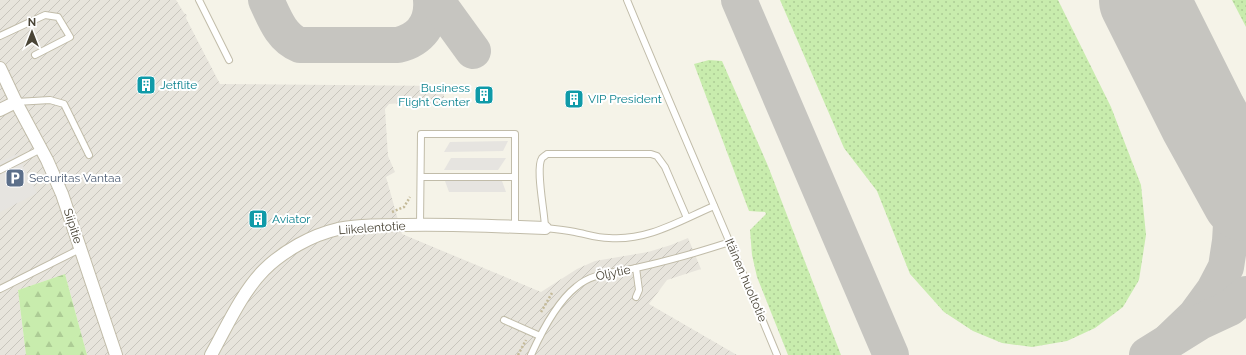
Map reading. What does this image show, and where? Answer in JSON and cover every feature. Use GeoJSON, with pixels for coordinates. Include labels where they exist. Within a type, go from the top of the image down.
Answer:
{"type":"FeatureCollection","features":[{"type":"Feature","properties":{"kind":"street","name":"Siipitie"},"geometry":{"type":"LineString","coordinates":[[0,68],[62,194],[116,355]]}},
{"type":"Feature","properties":{"kind":"street"},"geometry":{"type":"LineString","coordinates":[[0,110],[16,102]]}},
{"type":"Feature","properties":{"kind":"street","name":"Liikelentotie"},"geometry":{"type":"LineString","coordinates":[[211,355],[244,295],[264,270],[274,260],[304,242],[337,229],[372,225],[545,228]]}},
{"type":"Feature","properties":{"kind":"lane"},"geometry":{"type":"LineString","coordinates":[[199,0],[229,60]]}},
{"type":"Feature","properties":{"kind":"lane","name":"Itäinen huoltotie"},"geometry":{"type":"LineString","coordinates":[[627,0],[778,355]]}},
{"type":"Feature","properties":{"kind":"lane"},"geometry":{"type":"LineString","coordinates":[[0,36],[44,15],[58,17],[70,37],[35,55]]}},
{"type":"Feature","properties":{"kind":"lane"},"geometry":{"type":"LineString","coordinates":[[16,102],[50,100],[64,104],[89,155]]}},
{"type":"Feature","properties":{"kind":"lane"},"geometry":{"type":"LineString","coordinates":[[420,225],[421,134],[515,134],[516,227]]}},
{"type":"Feature","properties":{"kind":"lane"},"geometry":{"type":"LineString","coordinates":[[0,170],[41,149]]}},
{"type":"Feature","properties":{"kind":"lane"},"geometry":{"type":"LineString","coordinates":[[687,218],[665,167],[657,156],[652,154],[547,154],[543,157],[540,163],[540,194],[545,218],[545,228],[608,238],[625,238],[645,235],[664,229],[714,206]]}},
{"type":"Feature","properties":{"kind":"lane"},"geometry":{"type":"LineString","coordinates":[[421,177],[515,177]]}},
{"type":"Feature","properties":{"kind":"lane","name":"Öljytie"},"geometry":{"type":"LineString","coordinates":[[531,355],[540,336],[561,302],[577,286],[588,279],[694,253],[730,242]]}},
{"type":"Feature","properties":{"kind":"lane"},"geometry":{"type":"LineString","coordinates":[[0,289],[80,248]]}},
{"type":"Feature","properties":{"kind":"lane"},"geometry":{"type":"LineString","coordinates":[[636,268],[639,290],[636,297]]}},
{"type":"Feature","properties":{"kind":"lane"},"geometry":{"type":"LineString","coordinates":[[504,320],[540,336]]}},
{"type":"Feature","properties":{"kind":"shaded area"},"geometry":{"type":"Polygon","coordinates":[[[0,0],[176,0],[184,13],[187,15],[186,18],[220,84],[444,86],[444,105],[426,105],[426,102],[413,102],[389,104],[385,109],[388,156],[395,172],[386,177],[402,234],[541,292],[577,269],[595,261],[648,252],[688,238],[701,269],[667,280],[649,304],[737,355],[87,355],[65,274],[18,290],[26,355],[0,355],[0,0]]]}},
{"type":"Feature","properties":{"kind":"shaded area"},"geometry":{"type":"Polygon","coordinates":[[[508,141],[503,151],[444,152],[450,142],[508,141]]]}},
{"type":"Feature","properties":{"kind":"shaded area","name":"Securitas Vantaa"},"geometry":{"type":"Polygon","coordinates":[[[17,154],[37,193],[0,212],[0,162],[17,154]]]}},
{"type":"Feature","properties":{"kind":"shaded area"},"geometry":{"type":"Polygon","coordinates":[[[451,158],[506,158],[498,170],[444,170],[451,158]]]}},
{"type":"Feature","properties":{"kind":"shaded area"},"geometry":{"type":"Polygon","coordinates":[[[445,181],[502,181],[506,192],[449,192],[445,181]]]}},
{"type":"Feature","properties":{"kind":"green space"},"geometry":{"type":"Polygon","coordinates":[[[780,0],[1058,0],[1111,107],[1141,185],[1146,235],[1139,280],[1123,307],[1095,328],[1067,341],[1032,347],[1002,343],[973,331],[944,312],[910,274],[877,191],[844,148],[780,0]]]}},
{"type":"Feature","properties":{"kind":"green space"},"geometry":{"type":"Polygon","coordinates":[[[1232,0],[1246,0],[1246,27],[1232,0]]]}},
{"type":"Feature","properties":{"kind":"green space"},"geometry":{"type":"Polygon","coordinates":[[[709,60],[722,61],[768,166],[841,355],[788,355],[757,277],[752,255],[750,230],[766,214],[765,212],[749,211],[694,64],[709,60]]]}},
{"type":"Feature","properties":{"kind":"green space"},"geometry":{"type":"Polygon","coordinates":[[[65,274],[87,355],[26,355],[18,290],[65,274]]]}},
{"type":"Feature","properties":{"kind":"taxiway"},"geometry":{"type":"LineString","coordinates":[[266,0],[275,20],[283,32],[293,42],[300,45],[398,45],[406,43],[419,35],[424,29],[430,16],[431,0]]}},
{"type":"Feature","properties":{"kind":"taxiway"},"geometry":{"type":"LineString","coordinates":[[436,0],[473,51]]}},
{"type":"Feature","properties":{"kind":"taxiway"},"geometry":{"type":"LineString","coordinates":[[739,0],[891,355]]}},
{"type":"Feature","properties":{"kind":"taxiway"},"geometry":{"type":"LineString","coordinates":[[1170,340],[1195,316],[1214,290],[1226,267],[1230,241],[1232,208],[1226,169],[1203,118]]}},
{"type":"Feature","properties":{"kind":"taxiway"},"geometry":{"type":"LineString","coordinates":[[1147,355],[1200,322],[1230,308],[1246,294]]}},
{"type":"Feature","properties":{"kind":"runway"},"geometry":{"type":"LineString","coordinates":[[1144,0],[1203,118],[1246,196]]}},
{"type":"Feature","properties":{"kind":"place","name":"Jetflite"},"geometry":{"type":"Point","coordinates":[146,85]}},
{"type":"Feature","properties":{"kind":"place","name":"Business Flight Center"},"geometry":{"type":"Point","coordinates":[484,95]}},
{"type":"Feature","properties":{"kind":"place","name":"VIP President"},"geometry":{"type":"Point","coordinates":[574,99]}},
{"type":"Feature","properties":{"kind":"place","name":"Securitas Vantaa"},"geometry":{"type":"Point","coordinates":[15,178]}},
{"type":"Feature","properties":{"kind":"place","name":"Aviator"},"geometry":{"type":"Point","coordinates":[258,219]}}]}
